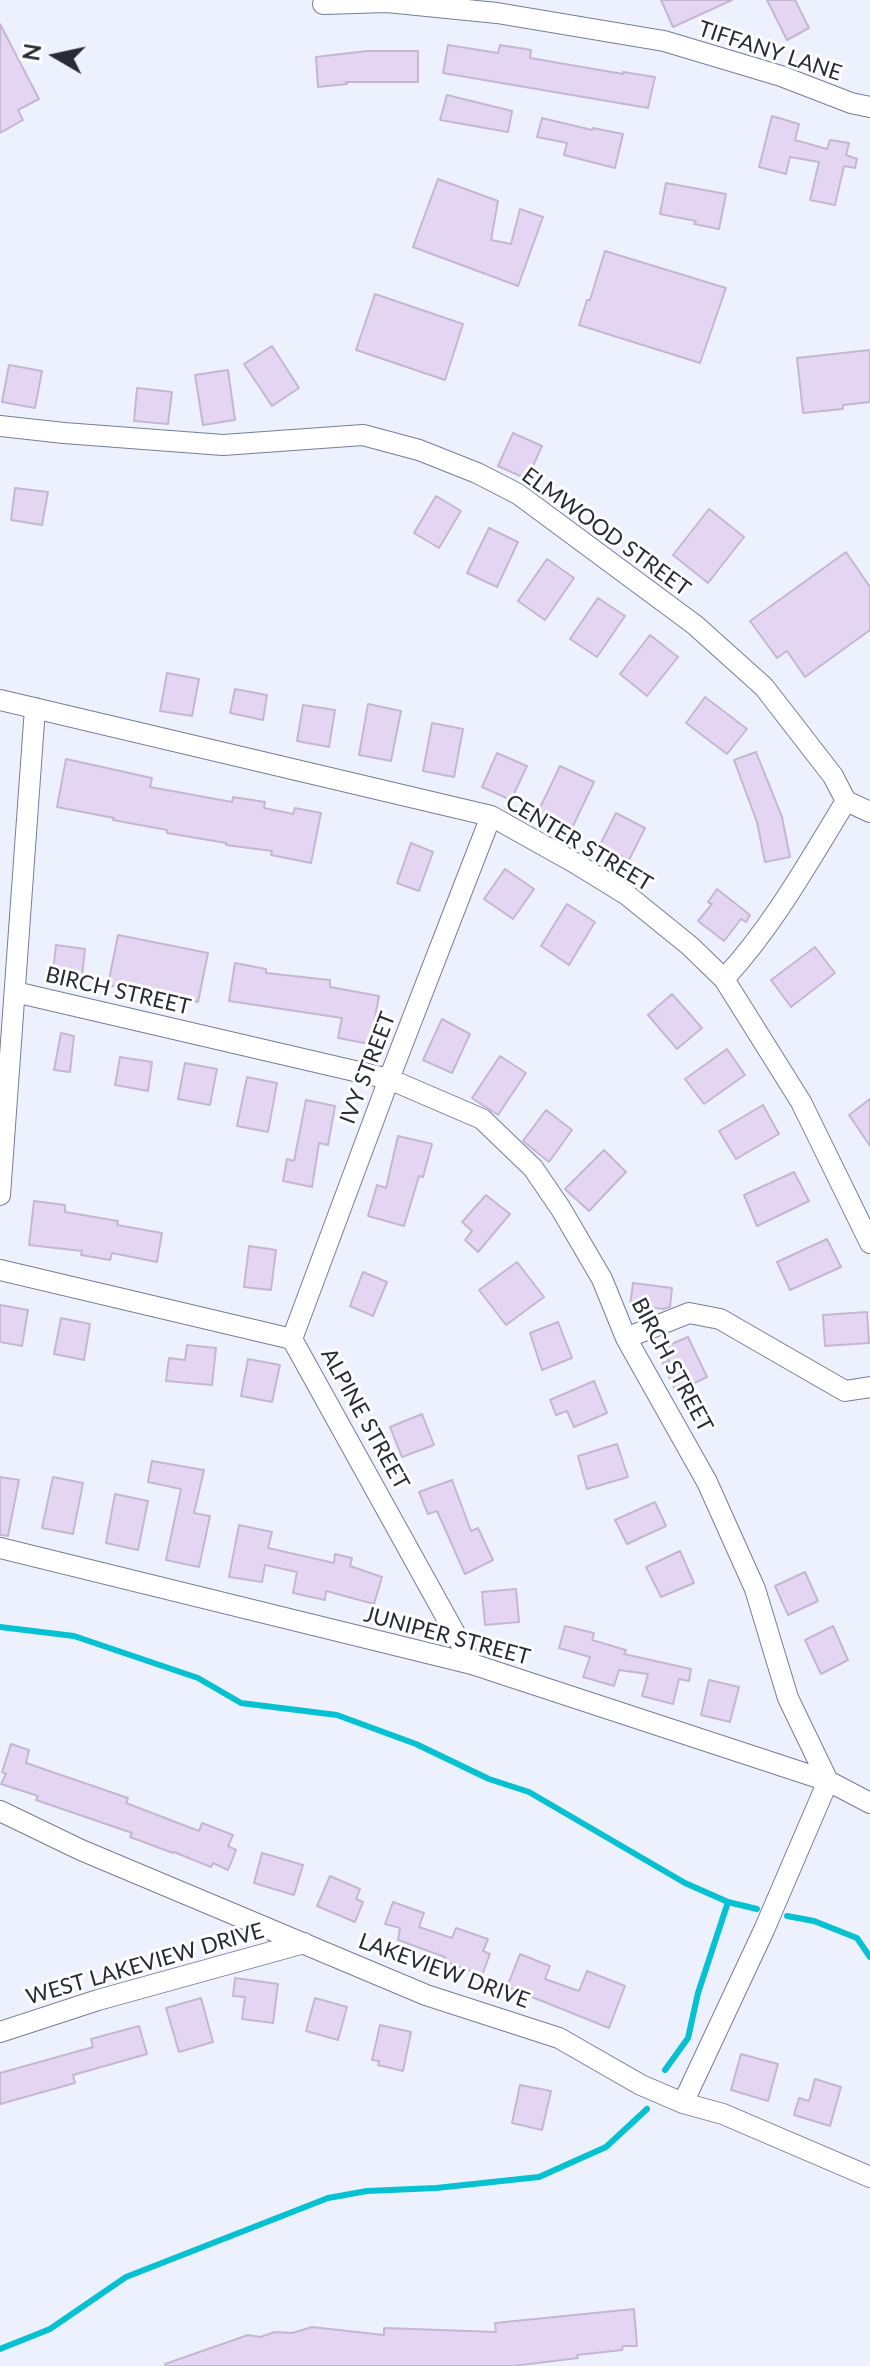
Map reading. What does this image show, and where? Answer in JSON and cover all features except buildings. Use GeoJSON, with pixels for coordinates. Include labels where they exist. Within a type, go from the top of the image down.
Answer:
{"type":"FeatureCollection","features":[{"type":"Feature","properties":{"kind":"street","name":"TIFFANY LANE"},"geometry":{"type":"LineString","coordinates":[[323,4],[387,2],[497,13],[664,41],[870,107]]}},
{"type":"Feature","properties":{"kind":"street","name":"ELMWOOD STREET"},"geometry":{"type":"LineString","coordinates":[[0,426],[223,445],[363,435],[419,450],[477,473],[518,494],[695,625],[764,687],[829,770],[846,801]]}},
{"type":"Feature","properties":{"kind":"street","name":"CENTER STREET"},"geometry":{"type":"LineString","coordinates":[[0,700],[491,816],[627,895],[690,946],[724,979],[862,1204],[870,1243]]}},
{"type":"Feature","properties":{"kind":"street"},"geometry":{"type":"LineString","coordinates":[[0,1195],[35,708]]}},
{"type":"Feature","properties":{"kind":"street"},"geometry":{"type":"LineString","coordinates":[[724,979],[752,949],[846,801],[870,812]]}},
{"type":"Feature","properties":{"kind":"street","name":"IVY STREET"},"geometry":{"type":"LineString","coordinates":[[292,1339],[491,816]]}},
{"type":"Feature","properties":{"kind":"street","name":"BIRCH STREET"},"geometry":{"type":"LineString","coordinates":[[15,992],[389,1079],[482,1119],[533,1168],[602,1279],[626,1338],[707,1482],[755,1589],[788,1698],[828,1781]]}},
{"type":"Feature","properties":{"kind":"street","name":"ALPINE STREET"},"geometry":{"type":"LineString","coordinates":[[0,1270],[292,1339],[472,1664]]}},
{"type":"Feature","properties":{"kind":"street"},"geometry":{"type":"LineString","coordinates":[[626,1338],[689,1313],[720,1319],[845,1391],[870,1387]]}},
{"type":"Feature","properties":{"kind":"street","name":"JUNIPER STREET"},"geometry":{"type":"LineString","coordinates":[[0,1548],[472,1664],[828,1781],[870,1803]]}},
{"type":"Feature","properties":{"kind":"street"},"geometry":{"type":"LineString","coordinates":[[683,2103],[764,1930],[828,1781]]}},
{"type":"Feature","properties":{"kind":"street","name":"LAKEVIEW DRIVE"},"geometry":{"type":"LineString","coordinates":[[0,1811],[81,1850],[426,1995],[559,2038],[641,2085],[683,2103],[723,2114],[870,2177]]}},
{"type":"Feature","properties":{"kind":"street","name":"WEST LAKEVIEW DRIVE"},"geometry":{"type":"LineString","coordinates":[[0,2032],[112,1996],[304,1943]]}},
{"type":"Feature","properties":{"kind":"waterway"},"geometry":{"type":"LineString","coordinates":[[0,1627],[74,1636],[198,1678],[241,1703],[337,1715],[416,1744],[489,1779],[529,1792],[685,1883],[728,1902],[757,1909]]}},
{"type":"Feature","properties":{"kind":"waterway"},"geometry":{"type":"LineString","coordinates":[[665,2070],[688,2038],[698,1993],[728,1902]]}},
{"type":"Feature","properties":{"kind":"waterway"},"geometry":{"type":"LineString","coordinates":[[787,1916],[814,1921],[857,1938],[870,1957]]}},
{"type":"Feature","properties":{"kind":"waterway"},"geometry":{"type":"LineString","coordinates":[[0,2349],[50,2329],[126,2277],[328,2198],[367,2191],[436,2188],[539,2177],[606,2147],[647,2109]]}}]}
